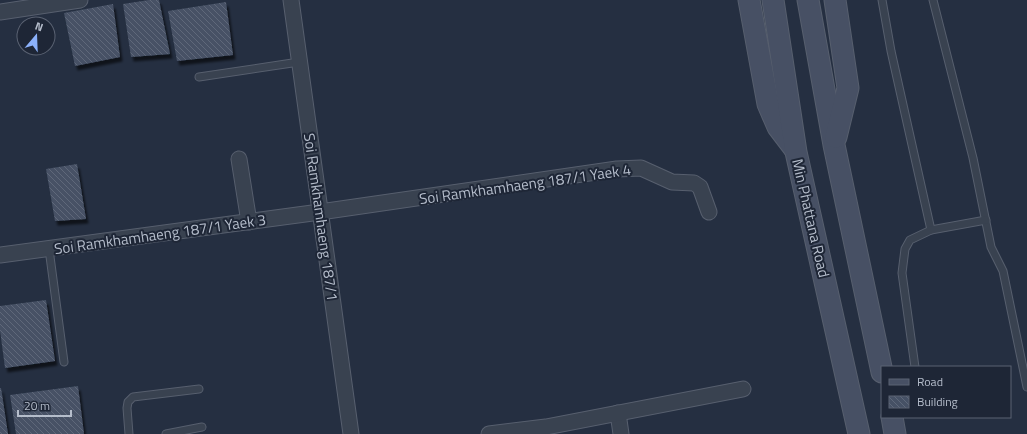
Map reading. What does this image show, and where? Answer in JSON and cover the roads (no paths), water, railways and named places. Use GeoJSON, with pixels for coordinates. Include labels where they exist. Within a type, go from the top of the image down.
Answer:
{"type":"FeatureCollection","features":[{"type":"Feature","properties":{"kind":"street"},"geometry":{"type":"LineString","coordinates":[[0,12],[80,0]]}},
{"type":"Feature","properties":{"kind":"street","name":"Soi Ramkhamhaeng 187/1"},"geometry":{"type":"LineString","coordinates":[[291,0],[351,434]]}},
{"type":"Feature","properties":{"kind":"street"},"geometry":{"type":"LineString","coordinates":[[749,0],[768,104],[778,127],[796,152]]}},
{"type":"Feature","properties":{"kind":"street","name":"Min Phattana Road"},"geometry":{"type":"LineString","coordinates":[[773,0],[796,152],[859,434]]}},
{"type":"Feature","properties":{"kind":"street"},"geometry":{"type":"LineString","coordinates":[[808,0],[834,145],[881,367]]}},
{"type":"Feature","properties":{"kind":"street"},"geometry":{"type":"LineString","coordinates":[[834,145],[848,88],[835,0]]}},
{"type":"Feature","properties":{"kind":"street"},"geometry":{"type":"LineString","coordinates":[[239,159],[249,222]]}},
{"type":"Feature","properties":{"kind":"street","name":"Soi Ramkhamhaeng 187/1 Yaek 4"},"geometry":{"type":"LineString","coordinates":[[320,212],[617,169],[641,168],[672,182],[694,183],[700,187],[709,212]]}},
{"type":"Feature","properties":{"kind":"street","name":"Soi Ramkhamhaeng 187/1 Yaek 3"},"geometry":{"type":"LineString","coordinates":[[0,255],[320,212]]}},
{"type":"Feature","properties":{"kind":"street"},"geometry":{"type":"LineString","coordinates":[[489,434],[546,427],[743,389]]}},
{"type":"Feature","properties":{"kind":"street"},"geometry":{"type":"LineString","coordinates":[[618,413],[621,434]]}},
{"type":"Feature","properties":{"kind":"street"},"geometry":{"type":"LineString","coordinates":[[892,418],[895,434]]}},
{"type":"Feature","properties":{"kind":"lane"},"geometry":{"type":"LineString","coordinates":[[882,0],[891,51],[931,230]]}},
{"type":"Feature","properties":{"kind":"lane"},"geometry":{"type":"LineString","coordinates":[[933,0],[973,158],[991,247],[1003,271],[1027,387]]}},
{"type":"Feature","properties":{"kind":"lane"},"geometry":{"type":"LineString","coordinates":[[200,76],[299,62]]}},
{"type":"Feature","properties":{"kind":"lane"},"geometry":{"type":"LineString","coordinates":[[915,366],[902,273],[905,249],[910,240],[931,230],[986,220]]}},
{"type":"Feature","properties":{"kind":"lane"},"geometry":{"type":"LineString","coordinates":[[49,249],[64,362]]}},
{"type":"Feature","properties":{"kind":"lane"},"geometry":{"type":"LineString","coordinates":[[129,434],[127,408],[128,402],[133,397],[199,389]]}},
{"type":"Feature","properties":{"kind":"lane"},"geometry":{"type":"LineString","coordinates":[[166,434],[202,427]]}}]}
